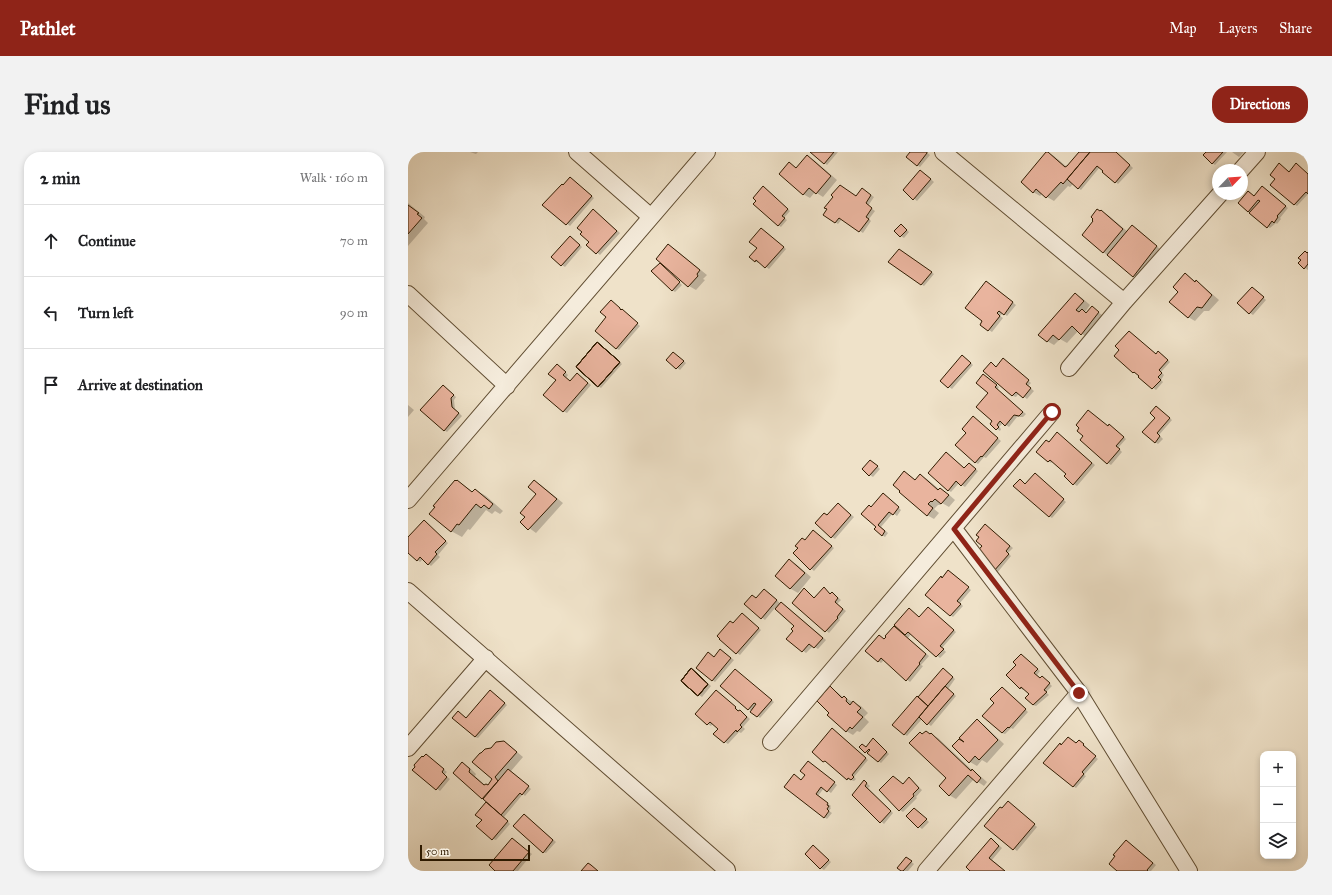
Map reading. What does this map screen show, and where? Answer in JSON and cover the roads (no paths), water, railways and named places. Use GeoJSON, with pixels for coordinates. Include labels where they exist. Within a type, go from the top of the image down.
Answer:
{"type":"FeatureCollection","features":[{"type":"Feature","properties":{"kind":"street"},"geometry":{"type":"LineString","coordinates":[[577,152],[652,217]]}},
{"type":"Feature","properties":{"kind":"street"},"geometry":{"type":"LineString","coordinates":[[408,500],[707,152]]}},
{"type":"Feature","properties":{"kind":"street"},"geometry":{"type":"LineString","coordinates":[[942,152],[1124,302]]}},
{"type":"Feature","properties":{"kind":"street"},"geometry":{"type":"LineString","coordinates":[[1246,164],[1257,152]]}},
{"type":"Feature","properties":{"kind":"street"},"geometry":{"type":"LineString","coordinates":[[1069,368],[1124,302],[1215,200]]}},
{"type":"Feature","properties":{"kind":"street"},"geometry":{"type":"LineString","coordinates":[[408,294],[507,386]]}},
{"type":"Feature","properties":{"kind":"street"},"geometry":{"type":"LineString","coordinates":[[772,742],[1052,412]]}},
{"type":"Feature","properties":{"kind":"street"},"geometry":{"type":"LineString","coordinates":[[954,529],[1079,693],[1189,871]]}},
{"type":"Feature","properties":{"kind":"street"},"geometry":{"type":"LineString","coordinates":[[408,591],[727,870]]}},
{"type":"Feature","properties":{"kind":"street"},"geometry":{"type":"LineString","coordinates":[[408,748],[486,658]]}},
{"type":"Feature","properties":{"kind":"street"},"geometry":{"type":"LineString","coordinates":[[926,871],[1079,693]]}}]}
